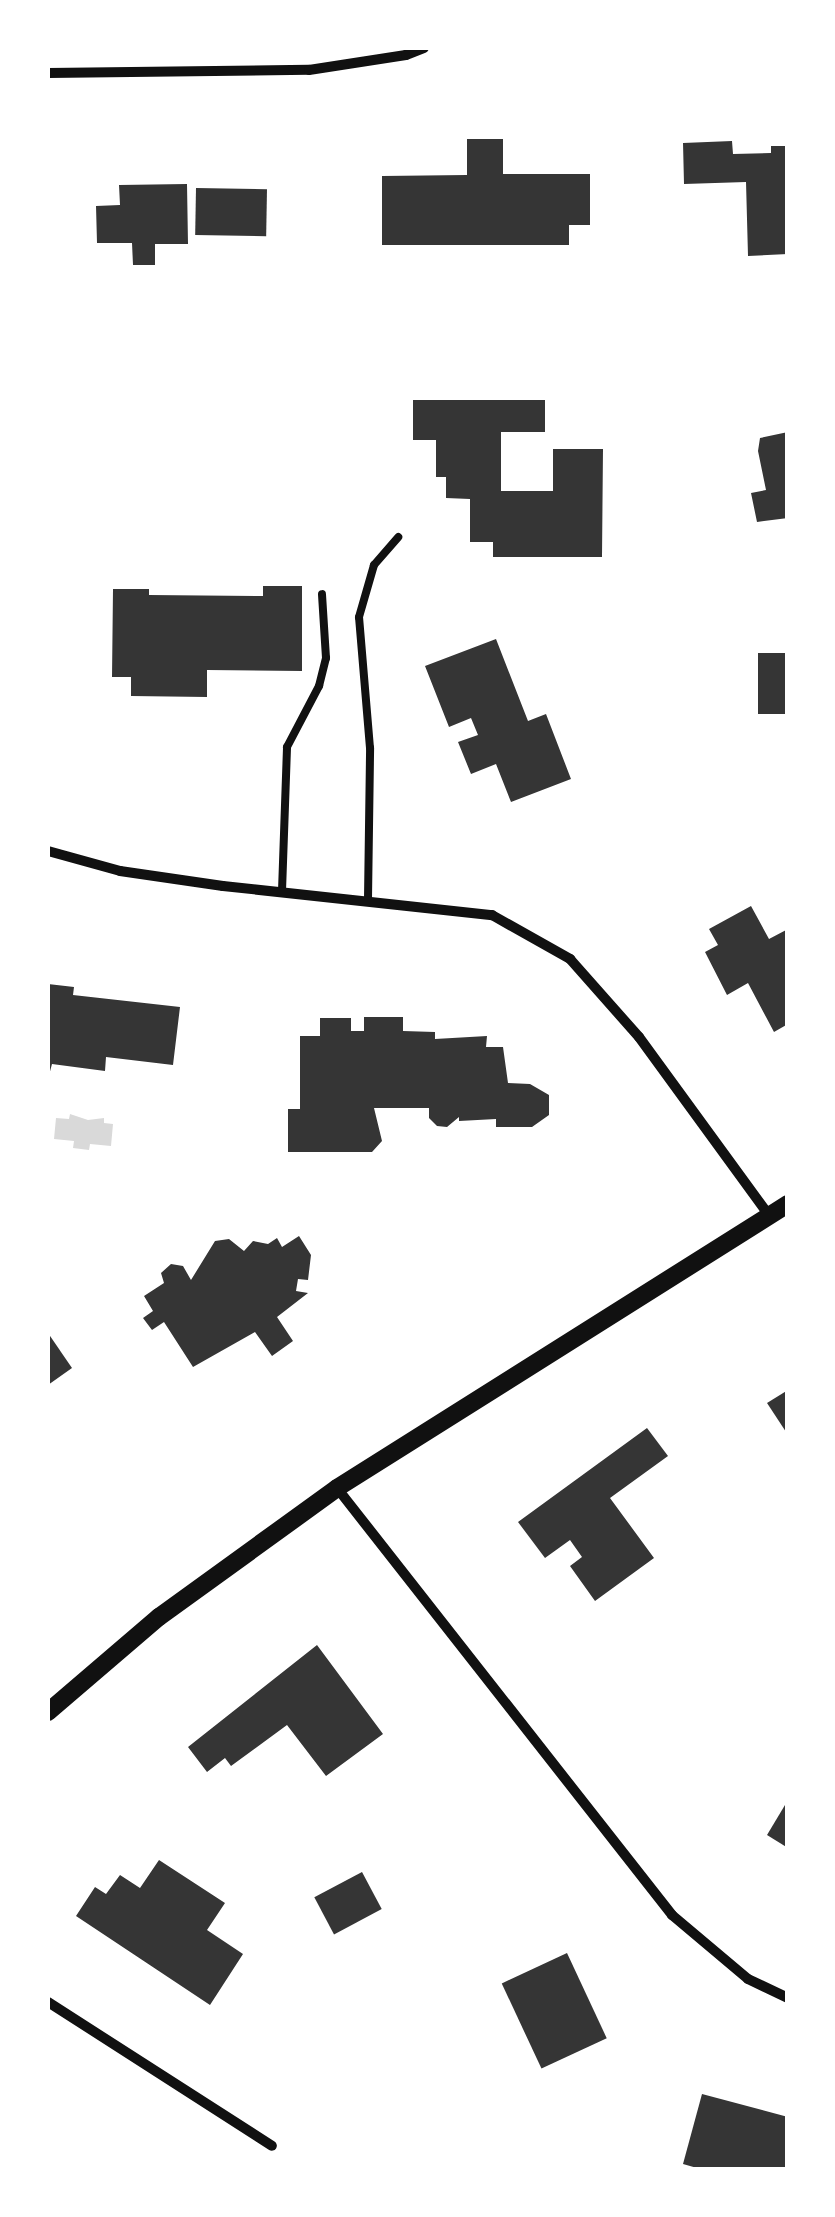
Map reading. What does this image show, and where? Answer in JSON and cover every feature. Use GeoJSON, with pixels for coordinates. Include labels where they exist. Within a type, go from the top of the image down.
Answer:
{"type":"FeatureCollection","features":[{"type":"Feature","properties":{"kind":"street"},"geometry":{"type":"LineString","coordinates":[[48,73],[309,70],[424,48]]}},
{"type":"Feature","properties":{"kind":"street"},"geometry":{"type":"LineString","coordinates":[[48,851],[120,871],[492,915],[570,959],[639,1037],[768,1215]]}},
{"type":"Feature","properties":{"kind":"street"},"geometry":{"type":"LineString","coordinates":[[48,1712],[159,1617],[337,1488],[788,1204]]}},
{"type":"Feature","properties":{"kind":"street"},"geometry":{"type":"LineString","coordinates":[[337,1488],[672,1915],[748,1978],[788,1998]]}},
{"type":"Feature","properties":{"kind":"street"},"geometry":{"type":"LineString","coordinates":[[48,2002],[272,2146]]}},
{"type":"Feature","properties":{"kind":"lane"},"geometry":{"type":"LineString","coordinates":[[368,899],[370,748],[360,617],[374,565],[398,538]]}},
{"type":"Feature","properties":{"kind":"lane"},"geometry":{"type":"LineString","coordinates":[[282,891],[287,747],[319,686],[326,658],[322,594]]}},
{"type":"Feature","properties":{"kind":"shaded area"},"geometry":{"type":"Polygon","coordinates":[[[70,1114],[88,1120],[104,1118],[104,1123],[113,1124],[111,1146],[90,1144],[89,1150],[73,1148],[74,1141],[54,1139],[56,1118],[69,1119],[70,1114]]]}},
{"type":"Feature","properties":{"kind":"building"},"geometry":{"type":"Polygon","coordinates":[[[467,139],[503,139],[503,174],[590,174],[590,225],[569,225],[569,245],[382,245],[382,176],[467,175],[467,139]]]}},
{"type":"Feature","properties":{"kind":"building"},"geometry":{"type":"Polygon","coordinates":[[[732,141],[733,154],[771,153],[771,146],[788,146],[788,254],[748,256],[746,182],[684,184],[683,143],[732,141]]]}},
{"type":"Feature","properties":{"kind":"building"},"geometry":{"type":"Polygon","coordinates":[[[187,184],[188,244],[155,244],[155,265],[133,265],[132,243],[97,243],[96,206],[120,205],[119,185],[187,184]]]}},
{"type":"Feature","properties":{"kind":"building"},"geometry":{"type":"Polygon","coordinates":[[[196,188],[267,189],[266,236],[195,235],[196,188]]]}},
{"type":"Feature","properties":{"kind":"building"},"geometry":{"type":"Polygon","coordinates":[[[413,400],[545,400],[545,432],[501,432],[501,491],[553,491],[553,449],[603,449],[602,557],[493,557],[493,542],[470,542],[470,499],[446,498],[446,477],[436,477],[436,440],[413,440],[413,400]]]}},
{"type":"Feature","properties":{"kind":"building"},"geometry":{"type":"Polygon","coordinates":[[[788,432],[788,518],[757,522],[751,493],[766,490],[758,451],[760,438],[788,432]]]}},
{"type":"Feature","properties":{"kind":"building"},"geometry":{"type":"Polygon","coordinates":[[[263,586],[302,586],[302,671],[207,670],[207,697],[131,696],[131,677],[112,677],[113,589],[149,589],[149,595],[263,596],[263,586]]]}},
{"type":"Feature","properties":{"kind":"building"},"geometry":{"type":"Polygon","coordinates":[[[496,639],[528,721],[546,714],[571,779],[511,802],[496,764],[471,774],[458,742],[478,735],[471,718],[449,727],[425,666],[496,639]]]}},
{"type":"Feature","properties":{"kind":"building"},"geometry":{"type":"Polygon","coordinates":[[[758,653],[788,653],[788,714],[758,714],[758,653]]]}},
{"type":"Feature","properties":{"kind":"building"},"geometry":{"type":"Polygon","coordinates":[[[751,906],[769,939],[788,929],[788,1024],[774,1032],[748,983],[727,995],[705,952],[718,945],[709,929],[751,906]]]}},
{"type":"Feature","properties":{"kind":"building"},"geometry":{"type":"Polygon","coordinates":[[[48,984],[74,987],[73,995],[180,1007],[173,1065],[106,1057],[105,1071],[52,1064],[48,1079],[48,984]]]}},
{"type":"Feature","properties":{"kind":"building"},"geometry":{"type":"Polygon","coordinates":[[[364,1017],[403,1017],[403,1031],[435,1032],[435,1039],[487,1036],[486,1047],[503,1047],[508,1083],[530,1084],[549,1095],[549,1115],[532,1127],[496,1127],[496,1119],[459,1121],[459,1117],[447,1127],[437,1126],[429,1118],[429,1108],[374,1108],[382,1141],[372,1152],[288,1152],[288,1109],[300,1109],[300,1036],[320,1036],[320,1018],[351,1018],[351,1031],[364,1031],[364,1017]]]}},
{"type":"Feature","properties":{"kind":"building"},"geometry":{"type":"Polygon","coordinates":[[[299,1236],[311,1255],[308,1280],[298,1279],[296,1291],[308,1293],[277,1317],[293,1341],[272,1356],[255,1332],[193,1367],[164,1322],[152,1330],[143,1318],[153,1311],[144,1296],[164,1283],[161,1273],[171,1264],[183,1266],[191,1280],[215,1241],[229,1239],[244,1251],[253,1241],[268,1244],[277,1238],[282,1247],[299,1236]]]}},
{"type":"Feature","properties":{"kind":"building"},"geometry":{"type":"Polygon","coordinates":[[[48,1333],[72,1368],[48,1385],[48,1333]]]}},
{"type":"Feature","properties":{"kind":"building"},"geometry":{"type":"Polygon","coordinates":[[[788,1390],[788,1435],[767,1403],[788,1390]]]}},
{"type":"Feature","properties":{"kind":"building"},"geometry":{"type":"Polygon","coordinates":[[[647,1428],[668,1456],[610,1498],[654,1558],[595,1601],[570,1566],[582,1557],[570,1540],[545,1558],[518,1522],[647,1428]]]}},
{"type":"Feature","properties":{"kind":"building"},"geometry":{"type":"Polygon","coordinates":[[[317,1645],[383,1734],[326,1776],[287,1725],[231,1766],[225,1758],[207,1772],[188,1747],[317,1645]]]}},
{"type":"Feature","properties":{"kind":"building"},"geometry":{"type":"Polygon","coordinates":[[[788,1800],[788,1848],[767,1835],[788,1800]]]}},
{"type":"Feature","properties":{"kind":"building"},"geometry":{"type":"Polygon","coordinates":[[[159,1860],[225,1903],[207,1930],[243,1954],[210,2005],[76,1916],[95,1887],[106,1894],[120,1875],[140,1888],[159,1860]]]}},
{"type":"Feature","properties":{"kind":"building"},"geometry":{"type":"Polygon","coordinates":[[[362,1872],[382,1909],[334,1934],[314,1897],[362,1872]]]}},
{"type":"Feature","properties":{"kind":"building"},"geometry":{"type":"Polygon","coordinates":[[[567,1953],[607,2038],[541,2069],[502,1983],[567,1953]]]}},
{"type":"Feature","properties":{"kind":"building"},"geometry":{"type":"Polygon","coordinates":[[[702,2094],[788,2117],[788,2170],[704,2170],[683,2164],[702,2094]]]}}]}
